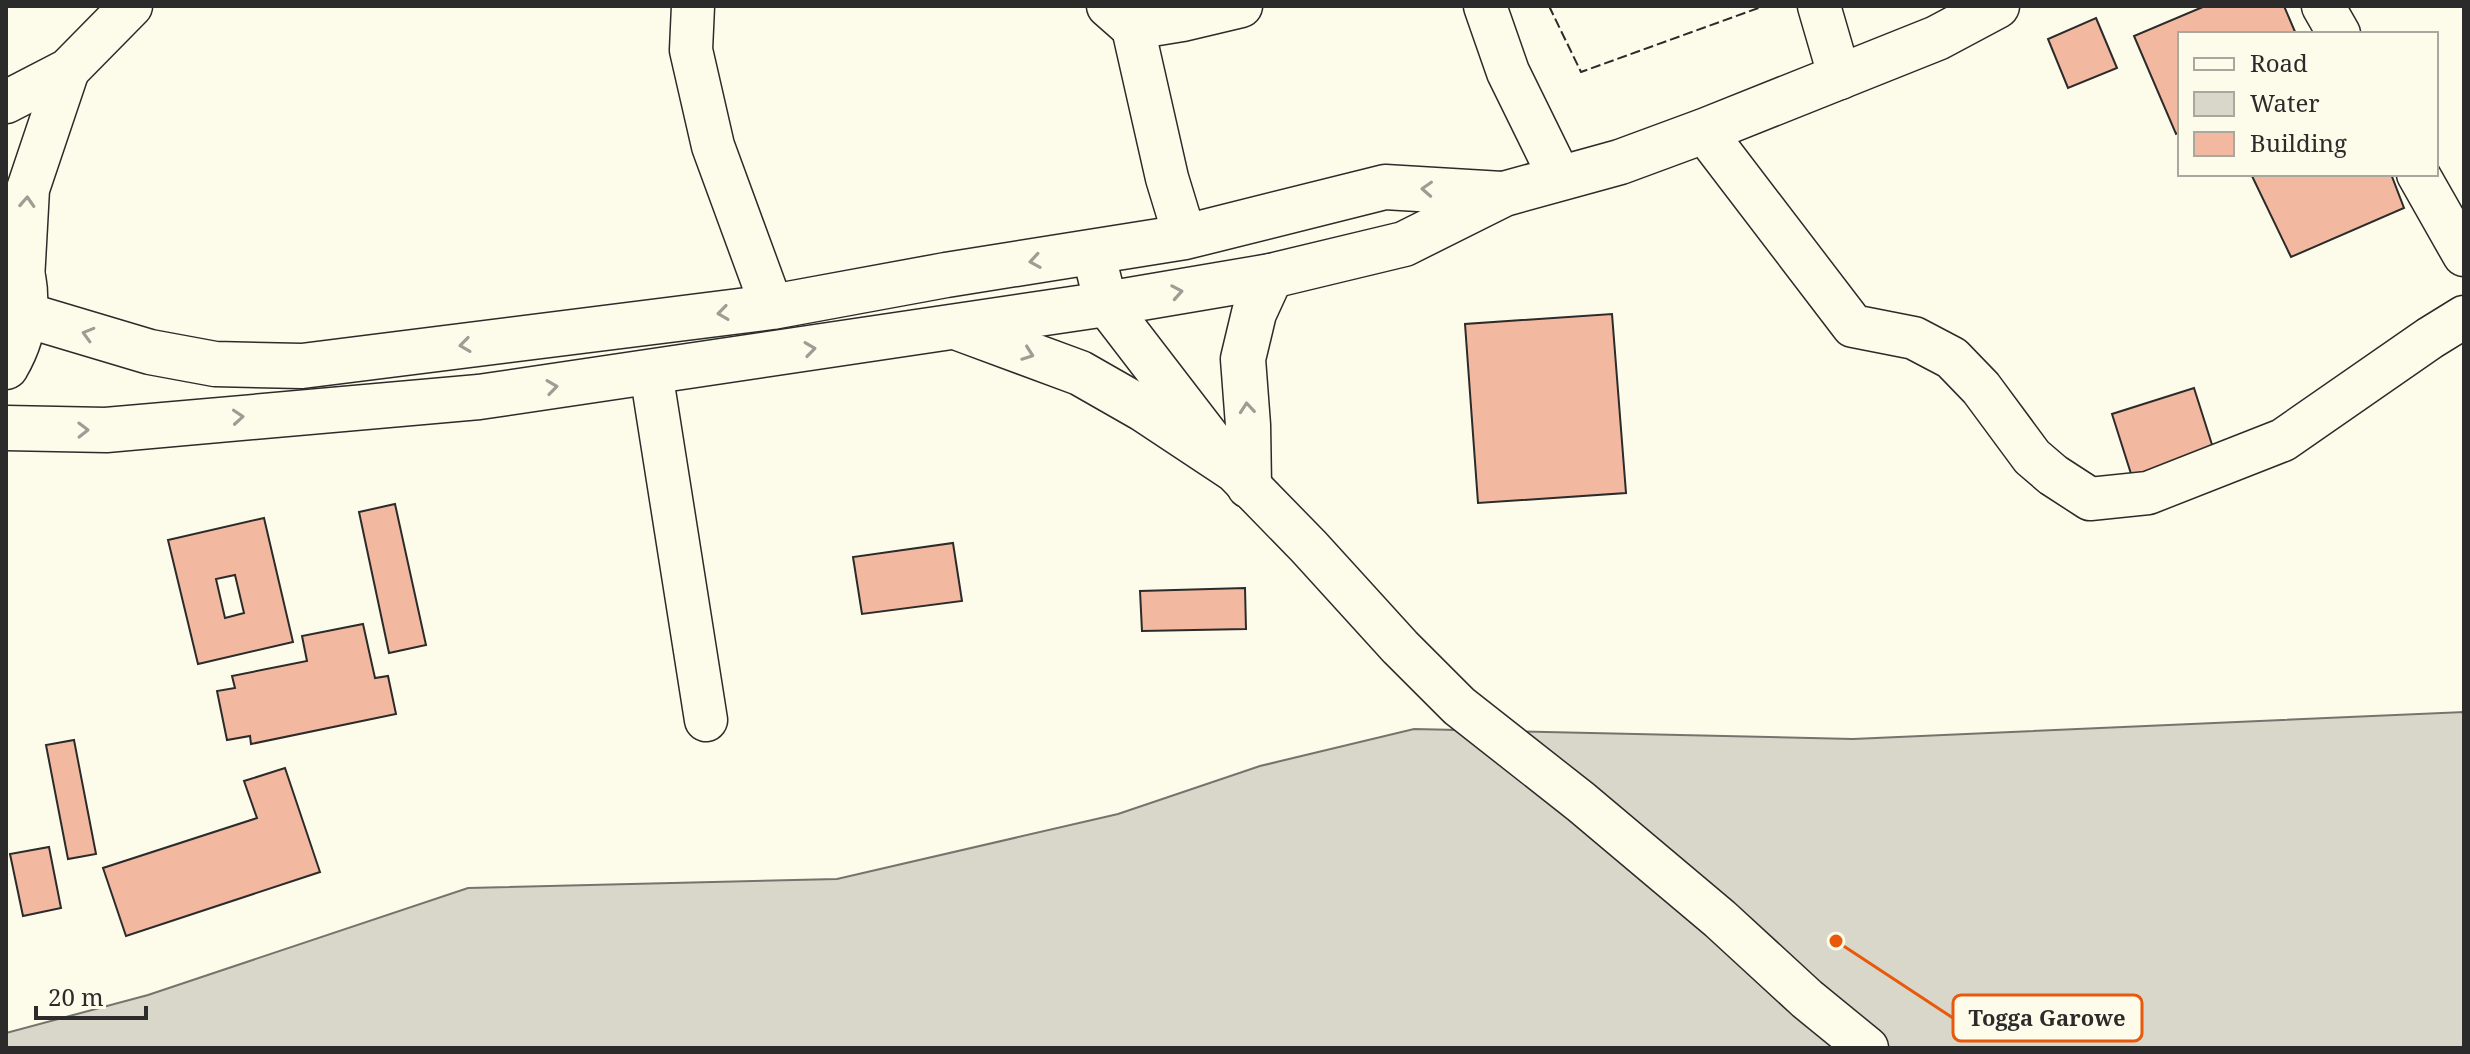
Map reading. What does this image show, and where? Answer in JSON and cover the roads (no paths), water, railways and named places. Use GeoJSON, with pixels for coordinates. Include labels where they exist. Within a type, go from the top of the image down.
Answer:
{"type":"FeatureCollection","features":[{"type":"Feature","properties":{"kind":"main road"},"geometry":{"type":"LineString","coordinates":[[6,428],[106,430],[479,397],[1106,304],[1271,276],[1404,244],[1504,194],[1620,162],[1704,131],[1937,38],[1997,6]]}},
{"type":"Feature","properties":{"kind":"main road"},"geometry":{"type":"LineString","coordinates":[[6,367],[17,348],[18,279],[150,352],[215,364],[302,366],[772,307],[946,275],[1185,237],[1385,187],[1504,194]]}},
{"type":"Feature","properties":{"kind":"main road"},"geometry":{"type":"LineString","coordinates":[[955,327],[1080,373],[1143,409],[1240,477],[1248,425],[1243,359],[1254,313],[1271,276]]}},
{"type":"Feature","properties":{"kind":"street"},"geometry":{"type":"LineString","coordinates":[[6,102],[68,70],[131,6]]}},
{"type":"Feature","properties":{"kind":"street"},"geometry":{"type":"LineString","coordinates":[[693,6],[691,50],[713,146],[772,307]]}},
{"type":"Feature","properties":{"kind":"street"},"geometry":{"type":"LineString","coordinates":[[1185,237],[1120,17],[1182,20],[1241,6]]}},
{"type":"Feature","properties":{"kind":"street"},"geometry":{"type":"LineString","coordinates":[[1485,6],[1508,72],[1560,178]]}},
{"type":"Feature","properties":{"kind":"street"},"geometry":{"type":"LineString","coordinates":[[1819,6],[1840,78]]}},
{"type":"Feature","properties":{"kind":"street"},"geometry":{"type":"LineString","coordinates":[[2323,6],[2338,32]]}},
{"type":"Feature","properties":{"kind":"street"},"geometry":{"type":"LineString","coordinates":[[18,279],[28,189],[68,70]]}},
{"type":"Feature","properties":{"kind":"street"},"geometry":{"type":"LineString","coordinates":[[1704,131],[1853,326],[1914,338],[1952,358],[1981,388],[2032,457],[2090,499],[2148,493],[2283,440],[2464,317]]}},
{"type":"Feature","properties":{"kind":"street"},"geometry":{"type":"LineString","coordinates":[[2419,176],[2464,255]]}},
{"type":"Feature","properties":{"kind":"street"},"geometry":{"type":"LineString","coordinates":[[1093,252],[1106,304],[1240,477],[1459,706],[1709,909],[1807,999],[1867,1048]]}},
{"type":"Feature","properties":{"kind":"street"},"geometry":{"type":"LineString","coordinates":[[651,372],[706,720]]}},
{"type":"Feature","properties":{"kind":"water"},"geometry":{"type":"Polygon","coordinates":[[[2464,712],[2464,1048],[6,1048],[6,1033],[148,995],[468,888],[837,879],[1118,814],[1260,766],[1414,729],[1853,739],[2464,712]]]}},
{"type":"Feature","properties":{"kind":"place","name":"Togga Garowe"},"geometry":{"type":"Point","coordinates":[1836,941]}}]}
